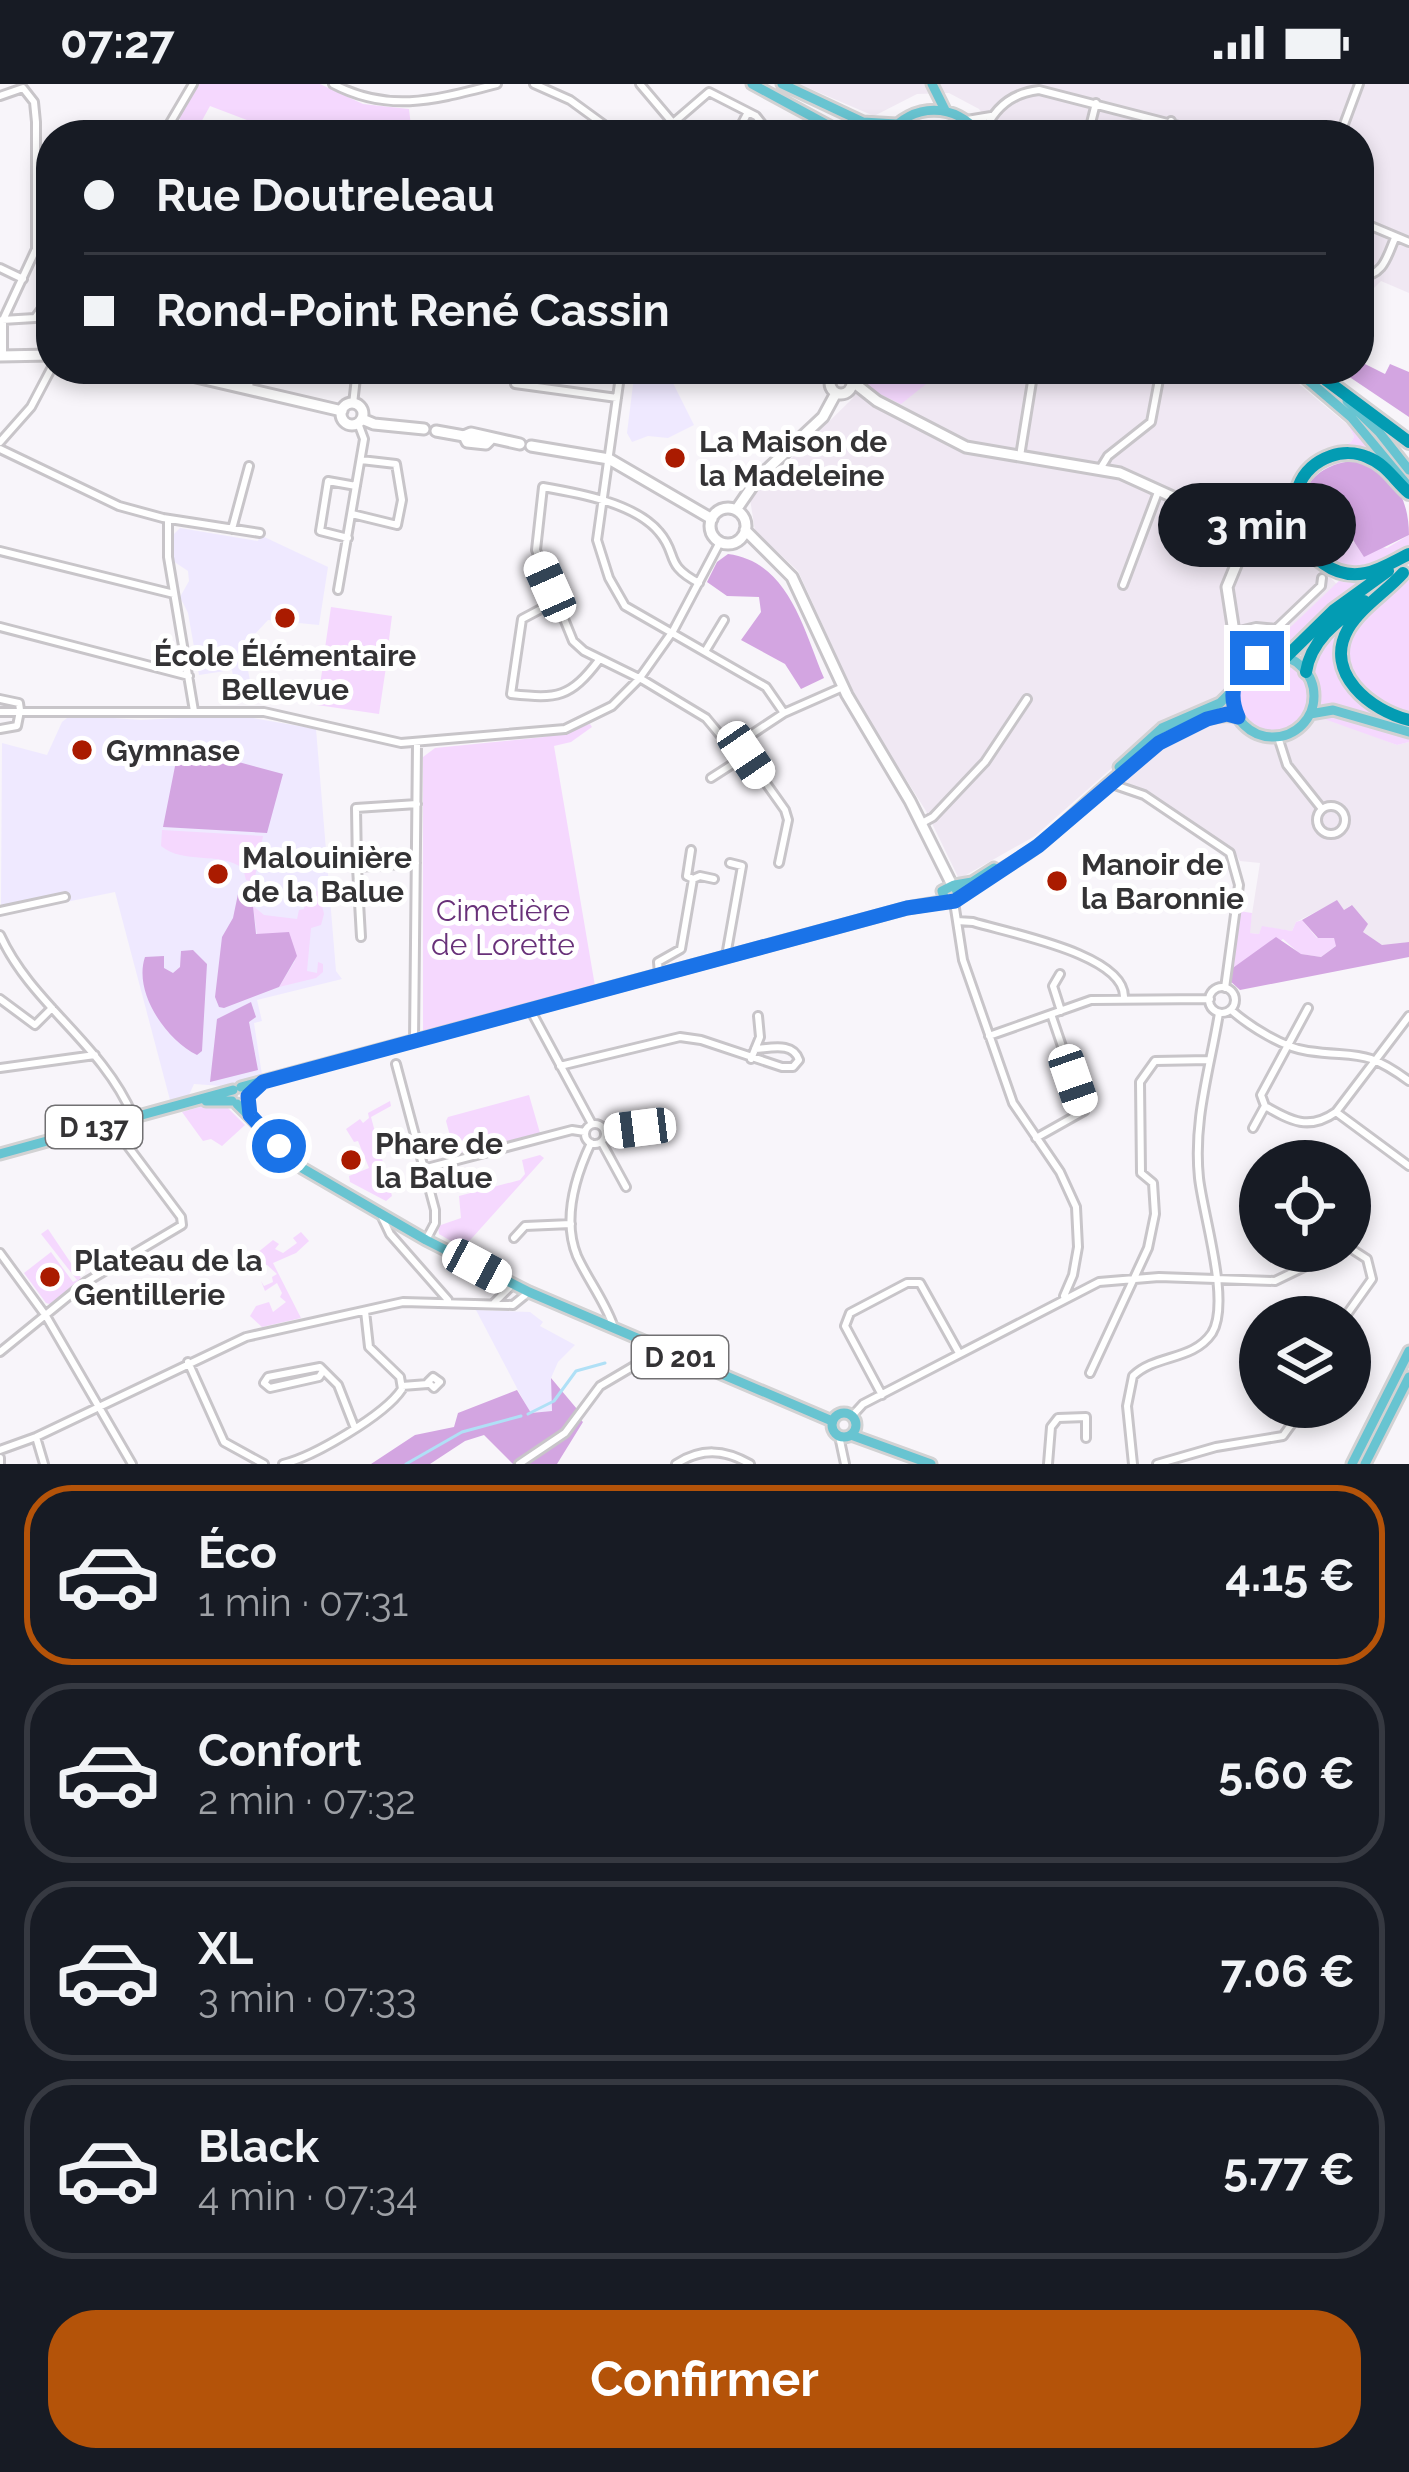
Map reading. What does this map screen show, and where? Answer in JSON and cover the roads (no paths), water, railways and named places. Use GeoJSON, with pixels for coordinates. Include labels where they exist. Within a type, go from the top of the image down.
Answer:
{"type":"FeatureCollection","features":[{"type":"Feature","properties":{"kind":"highway"},"geometry":{"type":"LineString","coordinates":[[1331,384],[1409,442]]}},
{"type":"Feature","properties":{"kind":"highway"},"geometry":{"type":"LineString","coordinates":[[1409,490],[1365,455],[1339,454],[1313,465],[1303,476],[1293,511],[1306,544],[1323,562],[1343,573],[1375,570],[1409,555]]}},
{"type":"Feature","properties":{"kind":"highway"},"geometry":{"type":"LineString","coordinates":[[1286,657],[1334,610],[1409,555]]}},
{"type":"Feature","properties":{"kind":"highway"},"geometry":{"type":"LineString","coordinates":[[1306,672],[1322,636],[1406,572]]}},
{"type":"Feature","properties":{"kind":"highway"},"geometry":{"type":"LineString","coordinates":[[1406,572],[1350,626],[1342,654],[1357,692],[1382,710],[1409,720]]}},
{"type":"Feature","properties":{"kind":"main road"},"geometry":{"type":"LineString","coordinates":[[752,84],[818,120]]}},
{"type":"Feature","properties":{"kind":"main road"},"geometry":{"type":"LineString","coordinates":[[782,84],[859,120]]}},
{"type":"Feature","properties":{"kind":"main road"},"geometry":{"type":"LineString","coordinates":[[922,111],[931,84]]}},
{"type":"Feature","properties":{"kind":"main road"},"geometry":{"type":"LineString","coordinates":[[931,84],[945,110]]}},
{"type":"Feature","properties":{"kind":"main road"},"geometry":{"type":"LineString","coordinates":[[904,120],[922,111],[945,110],[967,120]]}},
{"type":"Feature","properties":{"kind":"main road"},"geometry":{"type":"LineString","coordinates":[[1313,384],[1372,439],[1409,490]]}},
{"type":"Feature","properties":{"kind":"main road"},"geometry":{"type":"LineString","coordinates":[[1330,384],[1409,470]]}},
{"type":"Feature","properties":{"kind":"main road"},"geometry":{"type":"LineString","coordinates":[[1286,657],[1306,672],[1314,693],[1309,715],[1298,728],[1278,736],[1256,734],[1238,717],[1232,692],[1240,671],[1257,658],[1286,657]]}},
{"type":"Feature","properties":{"kind":"main road","name":"D 137"},"geometry":{"type":"LineString","coordinates":[[0,1154],[184,1103],[240,1096],[263,1082],[727,959],[950,893],[1040,839],[1162,728],[1220,703],[1232,692]]}},
{"type":"Feature","properties":{"kind":"main road"},"geometry":{"type":"LineString","coordinates":[[1309,715],[1333,710],[1409,731]]}},
{"type":"Feature","properties":{"kind":"main road","name":"D 137"},"geometry":{"type":"LineString","coordinates":[[950,893],[1038,846],[1126,768],[1179,731],[1222,715],[1238,717]]}},
{"type":"Feature","properties":{"kind":"main road","name":"D 201"},"geometry":{"type":"LineString","coordinates":[[240,1096],[250,1115],[302,1168],[426,1240],[513,1285],[832,1421]]}},
{"type":"Feature","properties":{"kind":"main road"},"geometry":{"type":"LineString","coordinates":[[1352,1464],[1409,1352]]}},
{"type":"Feature","properties":{"kind":"main road"},"geometry":{"type":"LineString","coordinates":[[1368,1464],[1409,1377]]}},
{"type":"Feature","properties":{"kind":"main road"},"geometry":{"type":"LineString","coordinates":[[849,1430],[841,1413],[832,1421],[832,1428],[849,1430],[931,1464]]}},
{"type":"Feature","properties":{"kind":"street"},"geometry":{"type":"LineString","coordinates":[[171,120],[193,84]]}},
{"type":"Feature","properties":{"kind":"street"},"geometry":{"type":"LineString","coordinates":[[333,84],[370,99],[407,104],[494,84]]}},
{"type":"Feature","properties":{"kind":"street"},"geometry":{"type":"LineString","coordinates":[[534,84],[563,96],[597,120]]}},
{"type":"Feature","properties":{"kind":"street"},"geometry":{"type":"LineString","coordinates":[[640,84],[672,120]]}},
{"type":"Feature","properties":{"kind":"street"},"geometry":{"type":"LineString","coordinates":[[1346,120],[1359,84]]}},
{"type":"Feature","properties":{"kind":"street"},"geometry":{"type":"LineString","coordinates":[[0,96],[26,86],[35,107],[36,152]]}},
{"type":"Feature","properties":{"kind":"street"},"geometry":{"type":"LineString","coordinates":[[563,96],[569,87]]}},
{"type":"Feature","properties":{"kind":"street"},"geometry":{"type":"LineString","coordinates":[[989,120],[1012,98],[1034,90],[1167,120]]}},
{"type":"Feature","properties":{"kind":"street"},"geometry":{"type":"LineString","coordinates":[[676,120],[709,92],[761,120]]}},
{"type":"Feature","properties":{"kind":"street"},"geometry":{"type":"LineString","coordinates":[[1092,120],[1096,103]]}},
{"type":"Feature","properties":{"kind":"street"},"geometry":{"type":"LineString","coordinates":[[744,120],[747,114]]}},
{"type":"Feature","properties":{"kind":"street"},"geometry":{"type":"LineString","coordinates":[[967,120],[991,116]]}},
{"type":"Feature","properties":{"kind":"street"},"geometry":{"type":"LineString","coordinates":[[1374,228],[1409,242]]}},
{"type":"Feature","properties":{"kind":"street"},"geometry":{"type":"LineString","coordinates":[[1374,273],[1380,271],[1395,238]]}},
{"type":"Feature","properties":{"kind":"street"},"geometry":{"type":"LineString","coordinates":[[36,248],[2,320],[2,356],[36,356]]}},
{"type":"Feature","properties":{"kind":"street"},"geometry":{"type":"LineString","coordinates":[[0,268],[22,279]]}},
{"type":"Feature","properties":{"kind":"street"},"geometry":{"type":"LineString","coordinates":[[2,320],[36,318]]}},
{"type":"Feature","properties":{"kind":"street"},"geometry":{"type":"LineString","coordinates":[[44,384],[32,407],[0,445],[119,506],[168,519],[260,532]]}},
{"type":"Feature","properties":{"kind":"street"},"geometry":{"type":"LineString","coordinates":[[231,384],[342,411],[353,404]]}},
{"type":"Feature","properties":{"kind":"street"},"geometry":{"type":"LineString","coordinates":[[249,384],[249,388]]}},
{"type":"Feature","properties":{"kind":"street"},"geometry":{"type":"LineString","coordinates":[[353,404],[355,384]]}},
{"type":"Feature","properties":{"kind":"street"},"geometry":{"type":"LineString","coordinates":[[515,384],[617,398]]}},
{"type":"Feature","properties":{"kind":"street"},"geometry":{"type":"LineString","coordinates":[[619,384],[598,547],[620,601],[766,686],[784,713]]}},
{"type":"Feature","properties":{"kind":"street"},"geometry":{"type":"LineString","coordinates":[[736,511],[758,478],[821,419],[844,384]]}},
{"type":"Feature","properties":{"kind":"street"},"geometry":{"type":"LineString","coordinates":[[851,384],[966,447],[1100,469],[1159,489],[1244,531],[1244,545],[1226,587],[1240,671]]}},
{"type":"Feature","properties":{"kind":"street"},"geometry":{"type":"LineString","coordinates":[[1020,456],[1032,384]]}},
{"type":"Feature","properties":{"kind":"street"},"geometry":{"type":"LineString","coordinates":[[1100,469],[1108,456],[1151,422],[1158,384]]}},
{"type":"Feature","properties":{"kind":"street"},"geometry":{"type":"LineString","coordinates":[[338,590],[364,439],[361,409],[353,404]]}},
{"type":"Feature","properties":{"kind":"street"},"geometry":{"type":"LineString","coordinates":[[342,411],[346,423],[471,433],[609,459],[712,519]]}},
{"type":"Feature","properties":{"kind":"street"},"geometry":{"type":"LineString","coordinates":[[352,514],[397,525],[402,500],[396,464],[361,460]]}},
{"type":"Feature","properties":{"kind":"street"},"geometry":{"type":"LineString","coordinates":[[232,529],[250,466]]}},
{"type":"Feature","properties":{"kind":"street"},"geometry":{"type":"LineString","coordinates":[[347,538],[320,531],[328,482],[356,486]]}},
{"type":"Feature","properties":{"kind":"street"},"geometry":{"type":"LineString","coordinates":[[699,583],[676,569],[658,530],[603,498],[543,487],[536,550],[578,647],[706,718],[739,760]]}},
{"type":"Feature","properties":{"kind":"street"},"geometry":{"type":"LineString","coordinates":[[1124,585],[1159,489]]}},
{"type":"Feature","properties":{"kind":"street"},"geometry":{"type":"LineString","coordinates":[[712,519],[725,509],[736,511],[744,519],[742,535]]}},
{"type":"Feature","properties":{"kind":"street"},"geometry":{"type":"LineString","coordinates":[[168,519],[174,594],[194,712]]}},
{"type":"Feature","properties":{"kind":"street"},"geometry":{"type":"LineString","coordinates":[[712,519],[712,534],[720,542]]}},
{"type":"Feature","properties":{"kind":"street"},"geometry":{"type":"LineString","coordinates":[[0,712],[264,712],[391,743],[565,729],[612,706],[639,679],[673,632],[720,542],[742,535],[755,542],[792,577],[843,687],[924,827],[950,893],[963,960],[1013,1102],[1066,1182],[1076,1208],[1079,1240],[1072,1279],[1062,1299]]}},
{"type":"Feature","properties":{"kind":"street"},"geometry":{"type":"LineString","coordinates":[[0,550],[174,594]]}},
{"type":"Feature","properties":{"kind":"street"},"geometry":{"type":"LineString","coordinates":[[1235,632],[1276,629],[1321,586],[1322,578]]}},
{"type":"Feature","properties":{"kind":"street"},"geometry":{"type":"LineString","coordinates":[[556,602],[522,619],[511,694],[559,696],[582,682],[600,659]]}},
{"type":"Feature","properties":{"kind":"street"},"geometry":{"type":"LineString","coordinates":[[706,650],[724,620]]}},
{"type":"Feature","properties":{"kind":"street"},"geometry":{"type":"LineString","coordinates":[[0,627],[189,676]]}},
{"type":"Feature","properties":{"kind":"street"},"geometry":{"type":"LineString","coordinates":[[1240,651],[1257,658]]}},
{"type":"Feature","properties":{"kind":"street"},"geometry":{"type":"LineString","coordinates":[[731,748],[784,713],[843,687]]}},
{"type":"Feature","properties":{"kind":"street"},"geometry":{"type":"LineString","coordinates":[[0,699],[19,703],[20,711],[17,726],[0,729]]}},
{"type":"Feature","properties":{"kind":"street"},"geometry":{"type":"LineString","coordinates":[[924,827],[986,762],[1027,699]]}},
{"type":"Feature","properties":{"kind":"street"},"geometry":{"type":"LineString","coordinates":[[1278,736],[1287,765],[1322,809]]}},
{"type":"Feature","properties":{"kind":"street"},"geometry":{"type":"LineString","coordinates":[[414,1041],[417,743]]}},
{"type":"Feature","properties":{"kind":"street"},"geometry":{"type":"LineString","coordinates":[[711,778],[746,755],[785,810],[788,820],[779,863]]}},
{"type":"Feature","properties":{"kind":"street"},"geometry":{"type":"LineString","coordinates":[[1126,768],[1129,788]]}},
{"type":"Feature","properties":{"kind":"street"},"geometry":{"type":"LineString","coordinates":[[1108,783],[1129,788],[1192,825],[1236,864],[1239,885],[1225,988]]}},
{"type":"Feature","properties":{"kind":"street"},"geometry":{"type":"LineString","coordinates":[[361,937],[356,808],[417,804]]}},
{"type":"Feature","properties":{"kind":"street"},"geometry":{"type":"LineString","coordinates":[[1334,806],[1342,811],[1346,819],[1341,830],[1330,834],[1321,830],[1317,818],[1322,809],[1334,806]]}},
{"type":"Feature","properties":{"kind":"street"},"geometry":{"type":"LineString","coordinates":[[691,850],[687,876],[693,879]]}},
{"type":"Feature","properties":{"kind":"street"},"geometry":{"type":"LineString","coordinates":[[357,867],[416,863]]}},
{"type":"Feature","properties":{"kind":"street"},"geometry":{"type":"LineString","coordinates":[[727,959],[742,866],[730,863]]}},
{"type":"Feature","properties":{"kind":"street"},"geometry":{"type":"LineString","coordinates":[[693,879],[700,875],[714,879]]}},
{"type":"Feature","properties":{"kind":"street"},"geometry":{"type":"LineString","coordinates":[[660,977],[658,962],[681,949],[693,879]]}},
{"type":"Feature","properties":{"kind":"street"},"geometry":{"type":"LineString","coordinates":[[0,911],[65,897]]}},
{"type":"Feature","properties":{"kind":"street"},"geometry":{"type":"LineString","coordinates":[[957,921],[1098,960],[1122,983],[1124,997]]}},
{"type":"Feature","properties":{"kind":"street"},"geometry":{"type":"LineString","coordinates":[[1,940],[18,971],[95,1055],[133,1116]]}},
{"type":"Feature","properties":{"kind":"street"},"geometry":{"type":"LineString","coordinates":[[1060,974],[1053,986],[1060,1011]]}},
{"type":"Feature","properties":{"kind":"street"},"geometry":{"type":"LineString","coordinates":[[1210,999],[1214,991],[1225,988]]}},
{"type":"Feature","properties":{"kind":"street"},"geometry":{"type":"LineString","coordinates":[[1225,988],[1235,997],[1231,1010]]}},
{"type":"Feature","properties":{"kind":"street"},"geometry":{"type":"LineString","coordinates":[[0,999],[35,1025],[52,1007]]}},
{"type":"Feature","properties":{"kind":"street"},"geometry":{"type":"LineString","coordinates":[[989,1036],[1091,1000],[1210,999]]}},
{"type":"Feature","properties":{"kind":"street"},"geometry":{"type":"LineString","coordinates":[[1133,1464],[1128,1387],[1141,1368],[1195,1350],[1218,1320],[1198,1157],[1200,1108],[1219,1013],[1210,999]]}},
{"type":"Feature","properties":{"kind":"street"},"geometry":{"type":"LineString","coordinates":[[1308,1008],[1261,1095],[1265,1106],[1298,1124],[1322,1122],[1336,1112],[1409,1016]]}},
{"type":"Feature","properties":{"kind":"street"},"geometry":{"type":"LineString","coordinates":[[1219,1013],[1231,1010],[1288,1045],[1311,1052],[1376,1059],[1409,1081]]}},
{"type":"Feature","properties":{"kind":"street"},"geometry":{"type":"LineString","coordinates":[[531,1011],[592,1124]]}},
{"type":"Feature","properties":{"kind":"street"},"geometry":{"type":"LineString","coordinates":[[1036,1138],[1084,1111],[1051,1014]]}},
{"type":"Feature","properties":{"kind":"street"},"geometry":{"type":"LineString","coordinates":[[751,1059],[760,1037],[758,1016]]}},
{"type":"Feature","properties":{"kind":"street"},"geometry":{"type":"LineString","coordinates":[[560,1066],[680,1037],[751,1059],[793,1067],[799,1060],[786,1047],[755,1049]]}},
{"type":"Feature","properties":{"kind":"street"},"geometry":{"type":"LineString","coordinates":[[0,1068],[95,1055]]}},
{"type":"Feature","properties":{"kind":"street"},"geometry":{"type":"LineString","coordinates":[[1090,1373],[1148,1248],[1155,1214],[1153,1183],[1141,1173],[1140,1082],[1155,1061],[1209,1060]]}},
{"type":"Feature","properties":{"kind":"street"},"geometry":{"type":"LineString","coordinates":[[396,1064],[436,1216],[426,1240]]}},
{"type":"Feature","properties":{"kind":"street"},"geometry":{"type":"LineString","coordinates":[[1253,1128],[1265,1106]]}},
{"type":"Feature","properties":{"kind":"street"},"geometry":{"type":"LineString","coordinates":[[1336,1112],[1409,1166]]}},
{"type":"Feature","properties":{"kind":"street"},"geometry":{"type":"LineString","coordinates":[[0,1352],[86,1282],[182,1225],[181,1217],[110,1122]]}},
{"type":"Feature","properties":{"kind":"street"},"geometry":{"type":"LineString","coordinates":[[585,1132],[592,1124]]}},
{"type":"Feature","properties":{"kind":"street"},"geometry":{"type":"LineString","coordinates":[[592,1124],[601,1125],[599,1139],[573,1192],[571,1224],[577,1255],[614,1329]]}},
{"type":"Feature","properties":{"kind":"street"},"geometry":{"type":"LineString","coordinates":[[599,1139],[666,1125]]}},
{"type":"Feature","properties":{"kind":"street"},"geometry":{"type":"LineString","coordinates":[[423,1169],[572,1130],[599,1139],[626,1187]]}},
{"type":"Feature","properties":{"kind":"street"},"geometry":{"type":"LineString","coordinates":[[382,1215],[390,1234],[448,1300]]}},
{"type":"Feature","properties":{"kind":"street"},"geometry":{"type":"LineString","coordinates":[[514,1238],[525,1226],[571,1224]]}},
{"type":"Feature","properties":{"kind":"street"},"geometry":{"type":"LineString","coordinates":[[0,1253],[46,1316],[132,1464]]}},
{"type":"Feature","properties":{"kind":"street"},"geometry":{"type":"LineString","coordinates":[[845,1464],[849,1430],[863,1404],[1099,1282],[1215,1277],[1275,1281],[1294,1272]]}},
{"type":"Feature","properties":{"kind":"street"},"geometry":{"type":"LineString","coordinates":[[1072,1279],[1078,1291]]}},
{"type":"Feature","properties":{"kind":"street"},"geometry":{"type":"LineString","coordinates":[[882,1395],[845,1326],[850,1312],[907,1283],[920,1283],[959,1353]]}},
{"type":"Feature","properties":{"kind":"street"},"geometry":{"type":"LineString","coordinates":[[494,1303],[513,1285]]}},
{"type":"Feature","properties":{"kind":"street"},"geometry":{"type":"LineString","coordinates":[[0,1457],[245,1337],[403,1302],[513,1305],[529,1292]]}},
{"type":"Feature","properties":{"kind":"street"},"geometry":{"type":"LineString","coordinates":[[590,1318],[602,1301]]}},
{"type":"Feature","properties":{"kind":"street"},"geometry":{"type":"LineString","coordinates":[[365,1310],[369,1347],[400,1377],[402,1386]]}},
{"type":"Feature","properties":{"kind":"street"},"geometry":{"type":"LineString","coordinates":[[519,1464],[557,1440],[600,1386],[639,1363],[650,1344]]}},
{"type":"Feature","properties":{"kind":"street"},"geometry":{"type":"LineString","coordinates":[[188,1362],[217,1432],[236,1451],[263,1464]]}},
{"type":"Feature","properties":{"kind":"street"},"geometry":{"type":"LineString","coordinates":[[323,1371],[319,1377],[270,1388],[264,1383],[268,1377],[316,1367],[323,1371],[338,1385],[354,1426]]}},
{"type":"Feature","properties":{"kind":"street"},"geometry":{"type":"LineString","coordinates":[[283,1464],[304,1458],[378,1415],[402,1386],[428,1384]]}},
{"type":"Feature","properties":{"kind":"street"},"geometry":{"type":"LineString","coordinates":[[1048,1464],[1051,1426],[1058,1418],[1086,1417],[1086,1438]]}},
{"type":"Feature","properties":{"kind":"street"},"geometry":{"type":"LineString","coordinates":[[1156,1464],[1216,1447],[1283,1436],[1289,1428]]}},
{"type":"Feature","properties":{"kind":"street"},"geometry":{"type":"LineString","coordinates":[[36,1437],[44,1464]]}},
{"type":"Feature","properties":{"kind":"street"},"geometry":{"type":"LineString","coordinates":[[676,1464],[704,1452],[749,1464]]}},
{"type":"Feature","properties":{"kind":"waterway"},"geometry":{"type":"LineString","coordinates":[[528,1414],[554,1401],[576,1371],[605,1363]]}},
{"type":"Feature","properties":{"kind":"waterway"},"geometry":{"type":"LineString","coordinates":[[406,1464],[462,1432],[521,1416]]}},
{"type":"Feature","properties":{"kind":"place","name":"La Maison de la Madeleine"},"geometry":{"type":"Point","coordinates":[675,458]}},
{"type":"Feature","properties":{"kind":"place","name":"École Élémentaire Bellevue"},"geometry":{"type":"Point","coordinates":[285,618]}},
{"type":"Feature","properties":{"kind":"place","name":"Gymnase"},"geometry":{"type":"Point","coordinates":[82,750]}},
{"type":"Feature","properties":{"kind":"place","name":"Malouinière de la Balue"},"geometry":{"type":"Point","coordinates":[218,874]}},
{"type":"Feature","properties":{"kind":"place","name":"Manoir de la Baronnie"},"geometry":{"type":"Point","coordinates":[1057,881]}},
{"type":"Feature","properties":{"kind":"place","name":"Phare de la Balue"},"geometry":{"type":"Point","coordinates":[351,1160]}},
{"type":"Feature","properties":{"kind":"place","name":"Plateau de la Gentillerie"},"geometry":{"type":"Point","coordinates":[50,1277]}},
{"type":"Feature","properties":{"kind":"park label","name":"Cimetière de Lorette"},"geometry":{"type":"Point","coordinates":[503,927]}}]}
